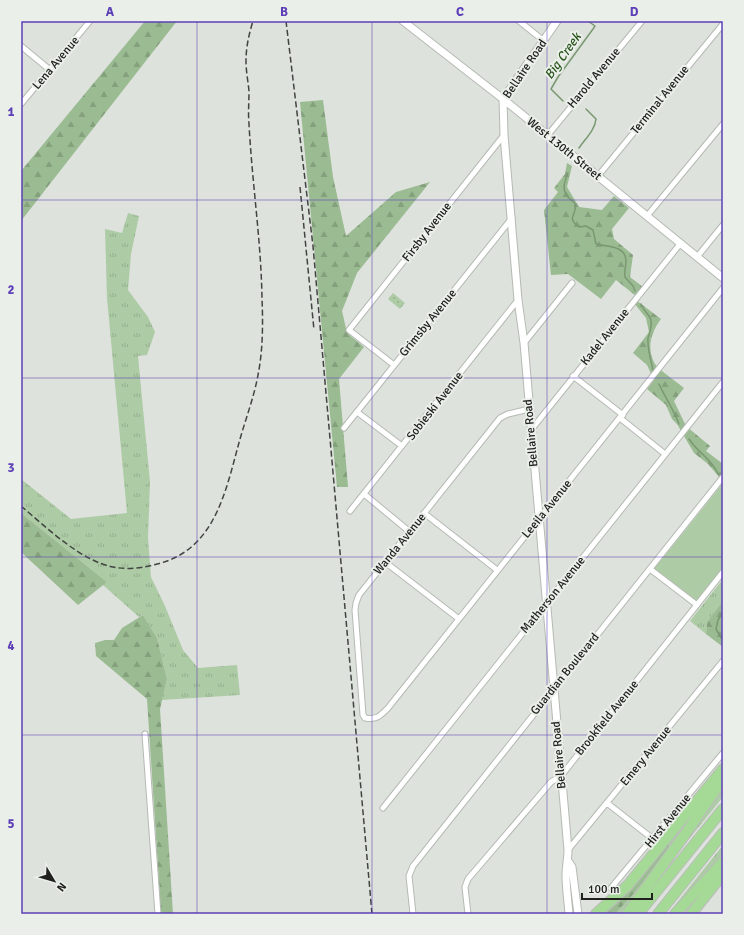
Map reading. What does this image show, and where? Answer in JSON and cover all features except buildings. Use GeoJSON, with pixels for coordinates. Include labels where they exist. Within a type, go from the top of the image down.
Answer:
{"type":"FeatureCollection","features":[{"type":"Feature","properties":{"kind":"highway"},"geometry":{"type":"LineString","coordinates":[[596,914],[628,885],[723,769]]}},
{"type":"Feature","properties":{"kind":"highway"},"geometry":{"type":"LineString","coordinates":[[627,914],[723,779]]}},
{"type":"Feature","properties":{"kind":"highway"},"geometry":{"type":"LineString","coordinates":[[638,914],[723,809]]}},
{"type":"Feature","properties":{"kind":"highway"},"geometry":{"type":"LineString","coordinates":[[658,914],[723,833]]}},
{"type":"Feature","properties":{"kind":"highway"},"geometry":{"type":"LineString","coordinates":[[675,914],[723,862]]}},
{"type":"Feature","properties":{"kind":"highway"},"geometry":{"type":"LineString","coordinates":[[691,914],[723,874]]}},
{"type":"Feature","properties":{"kind":"highway"},"geometry":{"type":"LineString","coordinates":[[592,914],[604,907]]}},
{"type":"Feature","properties":{"kind":"street","name":"Lena Avenue"},"geometry":{"type":"LineString","coordinates":[[21,104],[90,21]]}},
{"type":"Feature","properties":{"kind":"street","name":"West 130th Street"},"geometry":{"type":"LineString","coordinates":[[403,21],[503,99],[723,278]]}},
{"type":"Feature","properties":{"kind":"street"},"geometry":{"type":"LineString","coordinates":[[519,21],[544,41]]}},
{"type":"Feature","properties":{"kind":"street","name":"Bellaire Road"},"geometry":{"type":"LineString","coordinates":[[557,21],[503,99],[504,135],[518,300],[524,343],[530,430],[568,850],[566,878],[569,914]]}},
{"type":"Feature","properties":{"kind":"street","name":"Harold Avenue"},"geometry":{"type":"LineString","coordinates":[[547,136],[642,21]]}},
{"type":"Feature","properties":{"kind":"street","name":"Terminal Avenue"},"geometry":{"type":"LineString","coordinates":[[598,176],[723,24]]}},
{"type":"Feature","properties":{"kind":"street"},"geometry":{"type":"LineString","coordinates":[[21,46],[50,70]]}},
{"type":"Feature","properties":{"kind":"street"},"geometry":{"type":"LineString","coordinates":[[647,216],[723,124]]}},
{"type":"Feature","properties":{"kind":"street","name":"Firsby Avenue"},"geometry":{"type":"LineString","coordinates":[[394,365],[349,330],[504,135]]}},
{"type":"Feature","properties":{"kind":"street","name":"Grimsby Avenue"},"geometry":{"type":"LineString","coordinates":[[344,428],[512,217]]}},
{"type":"Feature","properties":{"kind":"street"},"geometry":{"type":"LineString","coordinates":[[697,257],[723,225]]}},
{"type":"Feature","properties":{"kind":"street","name":"Kadel Avenue"},"geometry":{"type":"LineString","coordinates":[[530,430],[680,244]]}},
{"type":"Feature","properties":{"kind":"street"},"geometry":{"type":"LineString","coordinates":[[524,343],[572,283]]}},
{"type":"Feature","properties":{"kind":"street","name":"Leeila Avenue"},"geometry":{"type":"LineString","coordinates":[[365,718],[373,719],[388,708],[723,288]]}},
{"type":"Feature","properties":{"kind":"street","name":"Sobieski Avenue"},"geometry":{"type":"LineString","coordinates":[[350,511],[518,300]]}},
{"type":"Feature","properties":{"kind":"street"},"geometry":{"type":"LineString","coordinates":[[574,376],[665,454]]}},
{"type":"Feature","properties":{"kind":"street","name":"Matherson Avenue"},"geometry":{"type":"LineString","coordinates":[[383,808],[723,382]]}},
{"type":"Feature","properties":{"kind":"street","name":"Wanda Avenue"},"geometry":{"type":"LineString","coordinates":[[365,718],[363,715],[355,610],[359,595],[500,418],[508,414],[529,409]]}},
{"type":"Feature","properties":{"kind":"street"},"geometry":{"type":"LineString","coordinates":[[357,412],[402,446]]}},
{"type":"Feature","properties":{"kind":"street","name":"Guardian Boulevard"},"geometry":{"type":"LineString","coordinates":[[413,914],[410,872],[413,866],[723,477]]}},
{"type":"Feature","properties":{"kind":"street"},"geometry":{"type":"LineString","coordinates":[[364,494],[410,532]]}},
{"type":"Feature","properties":{"kind":"street"},"geometry":{"type":"LineString","coordinates":[[424,513],[498,570]]}},
{"type":"Feature","properties":{"kind":"street"},"geometry":{"type":"LineString","coordinates":[[385,562],[459,619]]}},
{"type":"Feature","properties":{"kind":"street"},"geometry":{"type":"LineString","coordinates":[[650,569],[696,605]]}},
{"type":"Feature","properties":{"kind":"street","name":"Brookfield Avenue"},"geometry":{"type":"LineString","coordinates":[[468,914],[465,887],[469,877],[551,782],[561,776],[723,572]]}},
{"type":"Feature","properties":{"kind":"street","name":"Emery Avenue"},"geometry":{"type":"LineString","coordinates":[[568,850],[723,661]]}},
{"type":"Feature","properties":{"kind":"street"},"geometry":{"type":"LineString","coordinates":[[145,734],[158,914]]}},
{"type":"Feature","properties":{"kind":"street","name":"Hirst Avenue"},"geometry":{"type":"LineString","coordinates":[[612,888],[723,753]]}},
{"type":"Feature","properties":{"kind":"street"},"geometry":{"type":"LineString","coordinates":[[607,803],[653,839]]}},
{"type":"Feature","properties":{"kind":"street","name":"Bellaire Road"},"geometry":{"type":"LineString","coordinates":[[568,861],[572,867],[578,914]]}},
{"type":"Feature","properties":{"kind":"green space"},"geometry":{"type":"Polygon","coordinates":[[[145,21],[177,21],[21,221],[21,171],[145,21]]]}},
{"type":"Feature","properties":{"kind":"green space"},"geometry":{"type":"Polygon","coordinates":[[[323,100],[333,177],[346,236],[396,192],[430,182],[357,273],[342,311],[347,333],[364,347],[339,379],[348,487],[337,487],[300,102],[323,100]]]}},
{"type":"Feature","properties":{"kind":"green space"},"geometry":{"type":"Polygon","coordinates":[[[567,163],[572,166],[567,187],[579,207],[602,210],[614,196],[629,208],[612,229],[614,239],[633,255],[630,277],[643,287],[636,296],[616,280],[601,299],[568,274],[551,275],[544,210],[558,192],[554,188],[565,174],[567,163]]]}},
{"type":"Feature","properties":{"kind":"green space"},"geometry":{"type":"Polygon","coordinates":[[[128,213],[139,216],[131,254],[128,290],[148,317],[155,332],[147,355],[138,356],[150,482],[148,538],[151,577],[183,650],[198,668],[237,665],[240,695],[162,700],[167,679],[157,638],[143,615],[139,617],[103,585],[107,582],[21,513],[21,479],[71,519],[127,513],[107,298],[105,229],[122,233],[128,213]]]}},
{"type":"Feature","properties":{"kind":"green space"},"geometry":{"type":"Polygon","coordinates":[[[393,293],[405,303],[400,309],[388,299],[393,293]]]}},
{"type":"Feature","properties":{"kind":"green space"},"geometry":{"type":"Polygon","coordinates":[[[636,300],[661,319],[652,335],[650,347],[652,358],[660,369],[684,388],[674,401],[686,426],[710,446],[706,451],[723,464],[723,474],[720,478],[708,464],[694,453],[677,424],[672,419],[666,405],[647,389],[654,380],[647,365],[633,353],[649,332],[646,318],[634,303],[636,300]]]}},
{"type":"Feature","properties":{"kind":"green space"},"geometry":{"type":"Polygon","coordinates":[[[723,483],[723,570],[697,603],[654,569],[723,483]]]}},
{"type":"Feature","properties":{"kind":"green space"},"geometry":{"type":"Polygon","coordinates":[[[21,513],[107,582],[78,605],[21,552],[21,513]]]}},
{"type":"Feature","properties":{"kind":"green space"},"geometry":{"type":"Polygon","coordinates":[[[723,579],[723,601],[707,622],[706,634],[690,621],[723,579]]]}},
{"type":"Feature","properties":{"kind":"green space"},"geometry":{"type":"Polygon","coordinates":[[[723,601],[723,647],[706,634],[707,622],[723,601]]]}},
{"type":"Feature","properties":{"kind":"green space"},"geometry":{"type":"Polygon","coordinates":[[[143,615],[157,638],[167,679],[160,709],[173,914],[161,914],[147,699],[96,656],[95,643],[105,640],[114,640],[122,628],[143,615]]]}},
{"type":"Feature","properties":{"kind":"green space"},"geometry":{"type":"Polygon","coordinates":[[[723,785],[723,797],[676,855],[723,785]]]}},
{"type":"Feature","properties":{"kind":"green space"},"geometry":{"type":"Polygon","coordinates":[[[710,792],[623,914],[602,914],[710,792]]]}},
{"type":"Feature","properties":{"kind":"green space"},"geometry":{"type":"Polygon","coordinates":[[[668,843],[669,845],[662,858],[634,893],[615,914],[605,914],[620,901],[668,843]]]}},
{"type":"Feature","properties":{"kind":"green space"},"geometry":{"type":"Polygon","coordinates":[[[723,845],[723,859],[673,914],[668,914],[723,845]]]}},
{"type":"Feature","properties":{"kind":"waterway","name":"Big Creek"},"geometry":{"type":"LineString","coordinates":[[563,101],[551,89],[595,26],[588,21]]}},
{"type":"Feature","properties":{"kind":"waterway"},"geometry":{"type":"LineString","coordinates":[[579,148],[592,131],[596,119],[586,109]]}},
{"type":"Feature","properties":{"kind":"waterway"},"geometry":{"type":"LineString","coordinates":[[568,173],[564,188],[566,194],[575,204],[575,211],[572,218],[573,221],[579,227],[586,226],[593,230],[596,244],[619,249],[623,252],[626,261],[625,277],[633,286],[635,291]]}},
{"type":"Feature","properties":{"kind":"waterway"},"geometry":{"type":"LineString","coordinates":[[641,304],[651,320],[648,342],[653,370]]}},
{"type":"Feature","properties":{"kind":"waterway"},"geometry":{"type":"LineString","coordinates":[[659,384],[679,424]]}},
{"type":"Feature","properties":{"kind":"waterway"},"geometry":{"type":"LineString","coordinates":[[689,439],[712,464],[718,474]]}},
{"type":"Feature","properties":{"kind":"waterway"},"geometry":{"type":"LineString","coordinates":[[723,612],[718,620],[716,629],[723,641]]}},
{"type":"Feature","properties":{"kind":"railway"},"geometry":{"type":"LineString","coordinates":[[21,506],[76,551],[101,564],[124,568],[135,568],[157,564],[177,557],[193,546],[215,515],[229,478],[254,391],[260,366],[262,346],[261,276],[250,146],[249,91],[246,65],[247,46],[253,21]]}},
{"type":"Feature","properties":{"kind":"railway"},"geometry":{"type":"LineString","coordinates":[[286,21],[313,246],[372,914]]}},
{"type":"Feature","properties":{"kind":"railway"},"geometry":{"type":"LineString","coordinates":[[300,187],[314,330]]}}]}
